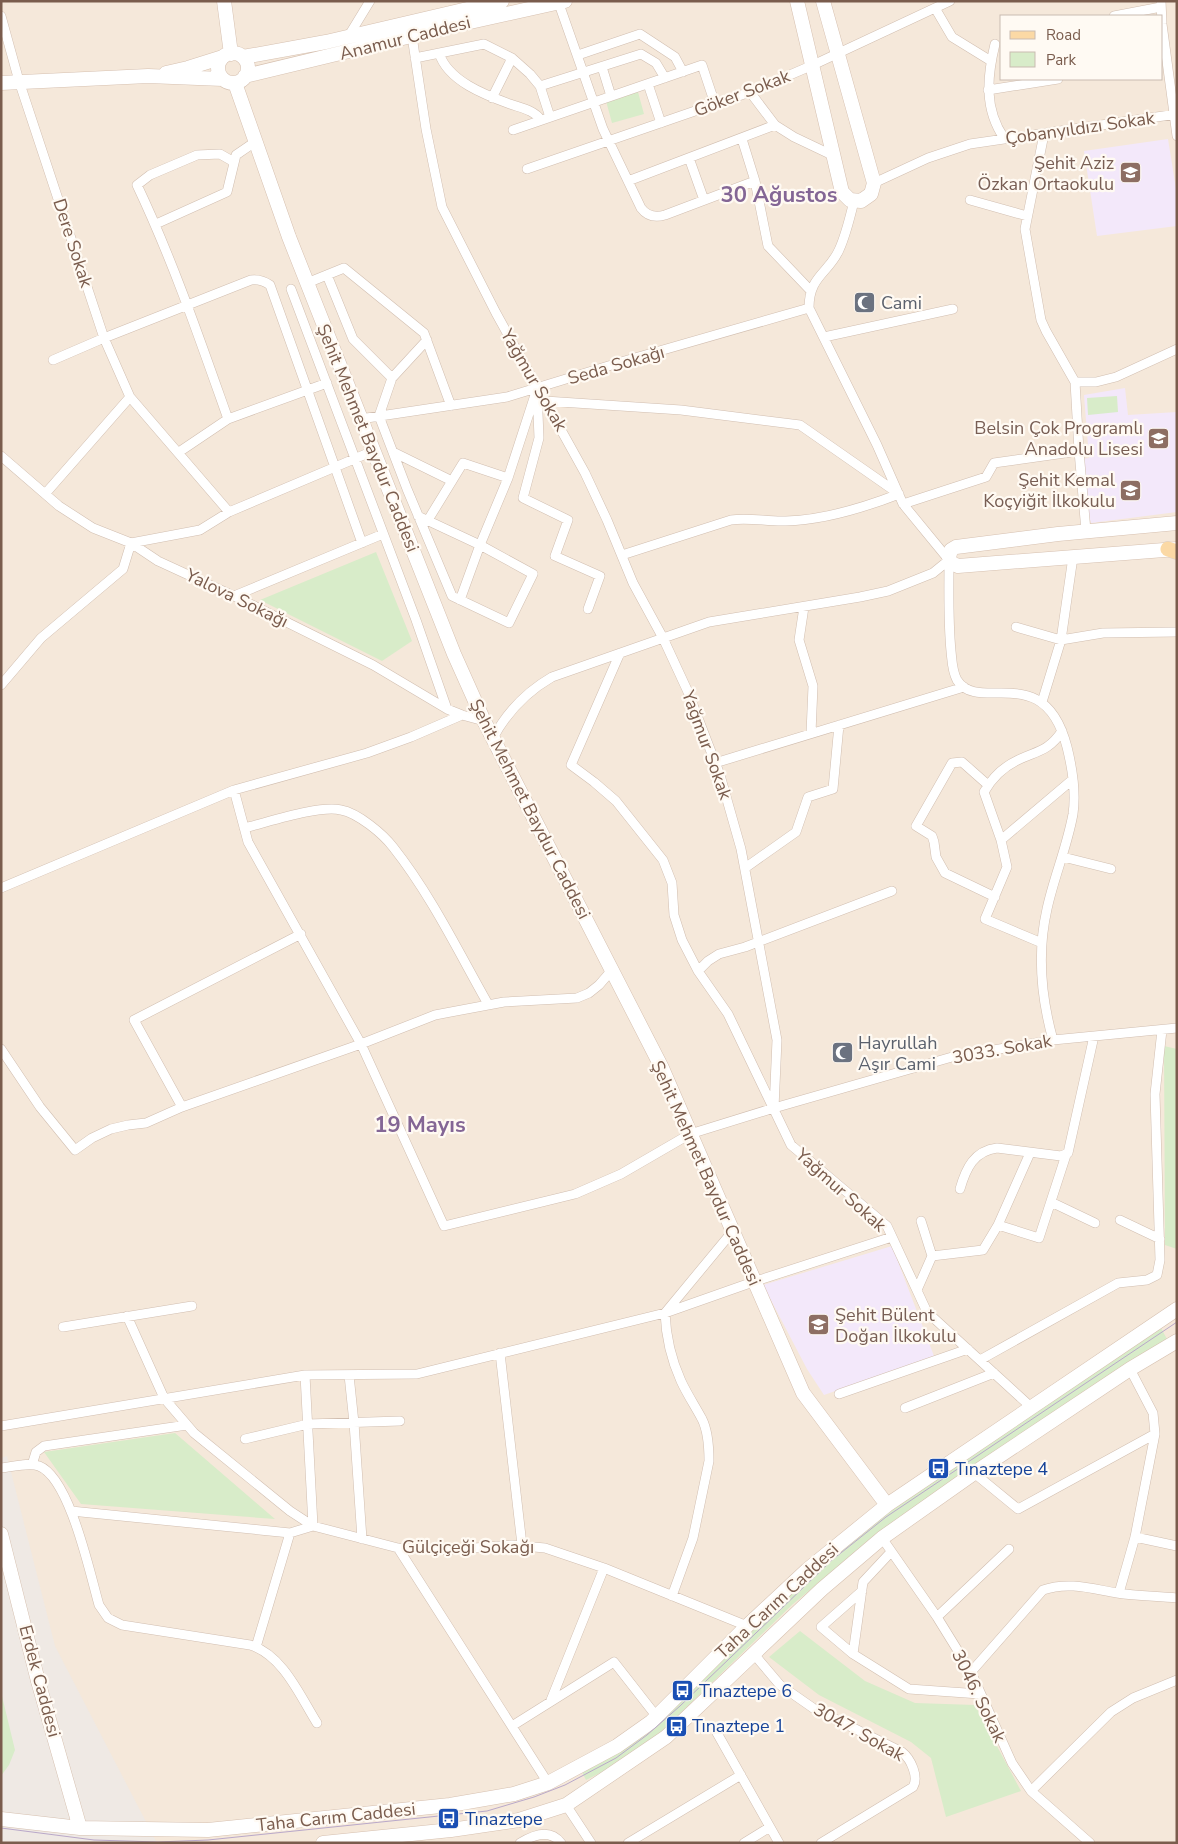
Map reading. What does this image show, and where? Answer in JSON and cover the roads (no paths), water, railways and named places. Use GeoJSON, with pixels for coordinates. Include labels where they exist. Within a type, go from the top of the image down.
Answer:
{"type":"FeatureCollection","features":[{"type":"Feature","properties":{"kind":"street"},"geometry":{"type":"LineString","coordinates":[[224,1],[232,56]]}},
{"type":"Feature","properties":{"kind":"street"},"geometry":{"type":"LineString","coordinates":[[348,37],[370,1]]}},
{"type":"Feature","properties":{"kind":"street","name":"Anamur Caddesi"},"geometry":{"type":"LineString","coordinates":[[148,76],[232,56],[348,37],[502,1]]}},
{"type":"Feature","properties":{"kind":"street"},"geometry":{"type":"LineString","coordinates":[[797,1],[842,192],[847,198],[861,201],[873,191],[874,183],[824,3]]}},
{"type":"Feature","properties":{"kind":"street","name":"Göker Sokak"},"geometry":{"type":"LineString","coordinates":[[527,169],[750,92],[813,66],[950,1]]}},
{"type":"Feature","properties":{"kind":"street"},"geometry":{"type":"LineString","coordinates":[[561,2],[609,141],[641,208],[646,213],[653,216],[665,215],[755,181]]}},
{"type":"Feature","properties":{"kind":"street","name":"Anamur Caddesi"},"geometry":{"type":"LineString","coordinates":[[148,76],[235,80],[412,36],[561,2]]}},
{"type":"Feature","properties":{"kind":"street"},"geometry":{"type":"LineString","coordinates":[[1118,15],[1161,4]]}},
{"type":"Feature","properties":{"kind":"street"},"geometry":{"type":"LineString","coordinates":[[935,8],[952,37],[991,61]]}},
{"type":"Feature","properties":{"kind":"street","name":"Dere Sokak"},"geometry":{"type":"LineString","coordinates":[[1,16],[19,81],[104,338],[130,397],[229,512]]}},
{"type":"Feature","properties":{"kind":"street"},"geometry":{"type":"LineString","coordinates":[[1163,32],[1165,61],[1177,136]]}},
{"type":"Feature","properties":{"kind":"street"},"geometry":{"type":"LineString","coordinates":[[578,55],[640,34],[675,57],[683,72]]}},
{"type":"Feature","properties":{"kind":"street","name":"Yağmur Sokak"},"geometry":{"type":"LineString","coordinates":[[412,36],[426,128],[442,207],[496,313],[589,480],[633,583],[663,638],[688,692],[716,762],[735,824],[745,868],[777,1040],[774,1108],[791,1145],[887,1226],[927,1312],[1031,1407]]}},
{"type":"Feature","properties":{"kind":"street"},"geometry":{"type":"LineString","coordinates":[[415,58],[484,44],[512,58],[540,86],[545,119]]}},
{"type":"Feature","properties":{"kind":"street"},"geometry":{"type":"LineString","coordinates":[[995,44],[988,90],[991,114],[1004,138]]}},
{"type":"Feature","properties":{"kind":"street"},"geometry":{"type":"LineString","coordinates":[[439,53],[444,65],[450,72],[492,98],[534,113],[545,119]]}},
{"type":"Feature","properties":{"kind":"street"},"geometry":{"type":"LineString","coordinates":[[540,86],[641,54],[656,62],[666,78]]}},
{"type":"Feature","properties":{"kind":"street"},"geometry":{"type":"LineString","coordinates":[[232,56],[247,64],[235,80],[218,68],[232,56]]}},
{"type":"Feature","properties":{"kind":"street"},"geometry":{"type":"LineString","coordinates":[[492,98],[512,58]]}},
{"type":"Feature","properties":{"kind":"street"},"geometry":{"type":"LineString","coordinates":[[513,130],[702,65],[715,104]]}},
{"type":"Feature","properties":{"kind":"street"},"geometry":{"type":"LineString","coordinates":[[602,67],[611,96]]}},
{"type":"Feature","properties":{"kind":"street"},"geometry":{"type":"LineString","coordinates":[[1,83],[148,76]]}},
{"type":"Feature","properties":{"kind":"street","name":"Şehit Mehmet Baydur Caddesi"},"geometry":{"type":"LineString","coordinates":[[235,80],[255,142],[307,283],[454,654],[484,721],[662,1068],[753,1282],[803,1393],[887,1504]]}},
{"type":"Feature","properties":{"kind":"street"},"geometry":{"type":"LineString","coordinates":[[988,90],[1052,80]]}},
{"type":"Feature","properties":{"kind":"street"},"geometry":{"type":"LineString","coordinates":[[648,84],[661,123]]}},
{"type":"Feature","properties":{"kind":"street"},"geometry":{"type":"LineString","coordinates":[[750,92],[775,125],[834,156]]}},
{"type":"Feature","properties":{"kind":"street","name":"Çobanyıldızı Sokak"},"geometry":{"type":"LineString","coordinates":[[874,183],[910,165],[970,144],[1175,115]]}},
{"type":"Feature","properties":{"kind":"street"},"geometry":{"type":"LineString","coordinates":[[628,181],[775,125]]}},
{"type":"Feature","properties":{"kind":"street"},"geometry":{"type":"LineString","coordinates":[[1044,134],[1025,229],[1041,320],[1075,382],[1086,531]]}},
{"type":"Feature","properties":{"kind":"street"},"geometry":{"type":"LineString","coordinates":[[742,139],[755,181],[768,246],[811,291]]}},
{"type":"Feature","properties":{"kind":"street"},"geometry":{"type":"LineString","coordinates":[[156,224],[227,192],[236,155],[255,142]]}},
{"type":"Feature","properties":{"kind":"street"},"geometry":{"type":"LineString","coordinates":[[228,419],[188,305],[156,224],[138,185],[150,175],[197,155],[220,154],[234,162]]}},
{"type":"Feature","properties":{"kind":"street"},"geometry":{"type":"LineString","coordinates":[[689,158],[704,200]]}},
{"type":"Feature","properties":{"kind":"street"},"geometry":{"type":"LineString","coordinates":[[970,200],[1027,216]]}},
{"type":"Feature","properties":{"kind":"street"},"geometry":{"type":"LineString","coordinates":[[854,201],[840,248],[832,262],[818,276],[811,291],[809,308],[903,504],[954,563]]}},
{"type":"Feature","properties":{"kind":"street"},"geometry":{"type":"LineString","coordinates":[[307,283],[344,268],[424,333],[451,406]]}},
{"type":"Feature","properties":{"kind":"street"},"geometry":{"type":"LineString","coordinates":[[327,275],[353,339],[392,378]]}},
{"type":"Feature","properties":{"kind":"street"},"geometry":{"type":"LineString","coordinates":[[53,360],[251,280],[266,282],[270,286],[362,543]]}},
{"type":"Feature","properties":{"kind":"street"},"geometry":{"type":"LineString","coordinates":[[292,289],[416,620],[447,709]]}},
{"type":"Feature","properties":{"kind":"street","name":"Seda Sokağı"},"geometry":{"type":"LineString","coordinates":[[360,419],[507,397],[809,308]]}},
{"type":"Feature","properties":{"kind":"street"},"geometry":{"type":"LineString","coordinates":[[824,337],[953,309]]}},
{"type":"Feature","properties":{"kind":"street"},"geometry":{"type":"LineString","coordinates":[[418,516],[480,545],[533,574],[509,623],[452,596],[418,516],[379,416],[392,378],[427,340]]}},
{"type":"Feature","properties":{"kind":"street"},"geometry":{"type":"LineString","coordinates":[[1075,382],[1096,382],[1116,378],[1177,349]]}},
{"type":"Feature","properties":{"kind":"street"},"geometry":{"type":"LineString","coordinates":[[179,452],[228,419],[327,383]]}},
{"type":"Feature","properties":{"kind":"street"},"geometry":{"type":"LineString","coordinates":[[460,600],[480,545],[508,478],[537,388]]}},
{"type":"Feature","properties":{"kind":"street"},"geometry":{"type":"LineString","coordinates":[[537,388],[539,438],[523,498],[568,520],[555,556],[600,576],[588,609]]}},
{"type":"Feature","properties":{"kind":"street"},"geometry":{"type":"LineString","coordinates":[[45,494],[130,397]]}},
{"type":"Feature","properties":{"kind":"street"},"geometry":{"type":"LineString","coordinates":[[545,401],[681,410],[800,425],[899,494]]}},
{"type":"Feature","properties":{"kind":"street"},"geometry":{"type":"LineString","coordinates":[[1,685],[40,638],[123,569],[131,543],[200,530],[229,512],[373,451]]}},
{"type":"Feature","properties":{"kind":"street"},"geometry":{"type":"LineString","coordinates":[[903,504],[986,477],[994,463],[1079,451]]}},
{"type":"Feature","properties":{"kind":"street"},"geometry":{"type":"LineString","coordinates":[[393,452],[452,481]]}},
{"type":"Feature","properties":{"kind":"street","name":"Yalova Sokağı"},"geometry":{"type":"LineString","coordinates":[[1,456],[45,494],[81,521],[104,534],[131,543],[158,561],[234,596],[373,665],[447,709],[484,721]]}},
{"type":"Feature","properties":{"kind":"street"},"geometry":{"type":"LineString","coordinates":[[428,520],[463,463],[508,478]]}},
{"type":"Feature","properties":{"kind":"street"},"geometry":{"type":"LineString","coordinates":[[622,555],[732,520],[744,519],[777,522],[819,517],[860,508],[899,494]]}},
{"type":"Feature","properties":{"kind":"street"},"geometry":{"type":"LineString","coordinates":[[1053,1040],[1043,992],[1042,943],[1050,894],[1063,857],[1073,813],[1072,780],[1068,751],[1062,731],[1055,717],[1042,702],[1021,693],[971,692],[957,680],[953,670],[948,618],[954,563],[950,552],[956,547],[1086,531],[1177,523]]}},
{"type":"Feature","properties":{"kind":"street"},"geometry":{"type":"LineString","coordinates":[[234,596],[383,534]]}},
{"type":"Feature","properties":{"kind":"street"},"geometry":{"type":"LineString","coordinates":[[494,738],[511,710],[526,694],[552,677],[709,622],[874,595],[901,587],[954,563],[1174,550]]}},
{"type":"Feature","properties":{"kind":"street"},"geometry":{"type":"LineString","coordinates":[[1042,702],[1061,640],[1073,557]]}},
{"type":"Feature","properties":{"kind":"street"},"geometry":{"type":"LineString","coordinates":[[804,607],[799,640],[813,686],[812,734]]}},
{"type":"Feature","properties":{"kind":"street"},"geometry":{"type":"LineString","coordinates":[[1016,627],[1061,640],[1103,633],[1177,632]]}},
{"type":"Feature","properties":{"kind":"street"},"geometry":{"type":"LineString","coordinates":[[620,653],[570,765],[616,801],[663,860],[672,883],[674,915],[678,932],[698,971],[728,1014],[774,1108]]}},
{"type":"Feature","properties":{"kind":"street"},"geometry":{"type":"LineString","coordinates":[[716,762],[964,687]]}},
{"type":"Feature","properties":{"kind":"street"},"geometry":{"type":"LineString","coordinates":[[1,888],[234,790],[367,753],[462,715]]}},
{"type":"Feature","properties":{"kind":"street"},"geometry":{"type":"LineString","coordinates":[[745,868],[796,832],[808,797],[834,789],[838,725]]}},
{"type":"Feature","properties":{"kind":"street"},"geometry":{"type":"LineString","coordinates":[[1042,943],[986,919],[1007,867],[1001,840],[984,792],[998,774],[1010,764],[1047,748],[1062,731]]}},
{"type":"Feature","properties":{"kind":"street"},"geometry":{"type":"LineString","coordinates":[[988,785],[962,762],[952,763],[916,826],[932,836],[936,857],[946,873],[995,897]]}},
{"type":"Feature","properties":{"kind":"street"},"geometry":{"type":"LineString","coordinates":[[1001,840],[1072,780]]}},
{"type":"Feature","properties":{"kind":"street"},"geometry":{"type":"LineString","coordinates":[[234,790],[248,842],[361,1044]]}},
{"type":"Feature","properties":{"kind":"street"},"geometry":{"type":"LineString","coordinates":[[244,828],[325,808],[343,810],[365,821],[392,846],[423,891],[488,1004]]}},
{"type":"Feature","properties":{"kind":"street"},"geometry":{"type":"LineString","coordinates":[[1063,857],[1111,869]]}},
{"type":"Feature","properties":{"kind":"street"},"geometry":{"type":"LineString","coordinates":[[698,971],[714,957],[892,891]]}},
{"type":"Feature","properties":{"kind":"street"},"geometry":{"type":"LineString","coordinates":[[182,1108],[134,1020],[301,934]]}},
{"type":"Feature","properties":{"kind":"street"},"geometry":{"type":"LineString","coordinates":[[1,1049],[40,1107],[75,1150],[92,1138],[111,1129],[146,1123],[435,1015],[488,1004],[577,998],[589,993],[599,985],[612,970]]}},
{"type":"Feature","properties":{"kind":"street","name":"3033. Sokak"},"geometry":{"type":"LineString","coordinates":[[361,1044],[444,1226],[559,1198],[591,1188],[621,1174],[690,1134],[952,1057],[1053,1040],[1177,1028]]}},
{"type":"Feature","properties":{"kind":"street"},"geometry":{"type":"LineString","coordinates":[[980,1360],[1118,1283],[1148,1280],[1154,1277],[1158,1271],[1160,1264],[1160,1239],[1155,1094],[1162,1030]]}},
{"type":"Feature","properties":{"kind":"street"},"geometry":{"type":"LineString","coordinates":[[998,1225],[1039,1238],[1066,1155],[1070,1150],[1094,1036]]}},
{"type":"Feature","properties":{"kind":"street"},"geometry":{"type":"LineString","coordinates":[[960,1189],[969,1164],[982,1152],[997,1148],[1030,1153],[1066,1155]]}},
{"type":"Feature","properties":{"kind":"street"},"geometry":{"type":"LineString","coordinates":[[932,1256],[983,1250],[998,1225],[1030,1153]]}},
{"type":"Feature","properties":{"kind":"street"},"geometry":{"type":"LineString","coordinates":[[1051,1202],[1095,1223]]}},
{"type":"Feature","properties":{"kind":"street"},"geometry":{"type":"LineString","coordinates":[[1120,1220],[1160,1239]]}},
{"type":"Feature","properties":{"kind":"street"},"geometry":{"type":"LineString","coordinates":[[917,1290],[932,1256],[921,1221]]}},
{"type":"Feature","properties":{"kind":"street"},"geometry":{"type":"LineString","coordinates":[[672,1596],[692,1538],[709,1461],[709,1450],[702,1419],[684,1388],[671,1357],[665,1313],[732,1232]]}},
{"type":"Feature","properties":{"kind":"street"},"geometry":{"type":"LineString","coordinates":[[1,1426],[305,1375],[417,1374],[665,1313],[892,1236]]}},
{"type":"Feature","properties":{"kind":"street"},"geometry":{"type":"LineString","coordinates":[[63,1327],[192,1306]]}},
{"type":"Feature","properties":{"kind":"street","name":"Taha Carım Caddesi"},"geometry":{"type":"LineString","coordinates":[[1,1819],[80,1828],[208,1830],[450,1805],[514,1794],[548,1783],[616,1746],[656,1717],[747,1626],[807,1570],[887,1504],[1177,1309]]}},
{"type":"Feature","properties":{"kind":"street","name":"Gülçiçeği Sokağı"},"geometry":{"type":"LineString","coordinates":[[127,1316],[164,1398],[195,1435],[282,1505],[313,1526],[398,1548],[448,1550],[522,1545],[556,1550],[747,1626]]}},
{"type":"Feature","properties":{"kind":"street","name":"Taha Carım Caddesi"},"geometry":{"type":"LineString","coordinates":[[323,1843],[451,1830],[518,1820],[566,1805],[666,1737],[822,1589],[882,1538],[974,1473],[1130,1369],[1177,1341]]}},
{"type":"Feature","properties":{"kind":"street"},"geometry":{"type":"LineString","coordinates":[[839,1394],[968,1349]]}},
{"type":"Feature","properties":{"kind":"street"},"geometry":{"type":"LineString","coordinates":[[500,1354],[522,1545]]}},
{"type":"Feature","properties":{"kind":"street"},"geometry":{"type":"LineString","coordinates":[[1119,1593],[1135,1537],[1155,1434],[1153,1412],[1130,1369]]}},
{"type":"Feature","properties":{"kind":"street"},"geometry":{"type":"LineString","coordinates":[[906,1408],[994,1373]]}},
{"type":"Feature","properties":{"kind":"street"},"geometry":{"type":"LineString","coordinates":[[71,1511],[290,1534],[313,1526],[305,1375]]}},
{"type":"Feature","properties":{"kind":"street"},"geometry":{"type":"LineString","coordinates":[[349,1375],[362,1539]]}},
{"type":"Feature","properties":{"kind":"street"},"geometry":{"type":"LineString","coordinates":[[245,1439],[308,1424],[400,1421]]}},
{"type":"Feature","properties":{"kind":"street"},"geometry":{"type":"LineString","coordinates":[[32,1465],[36,1452],[44,1446],[187,1425]]}},
{"type":"Feature","properties":{"kind":"street"},"geometry":{"type":"LineString","coordinates":[[974,1473],[1018,1509],[1155,1434]]}},
{"type":"Feature","properties":{"kind":"street"},"geometry":{"type":"LineString","coordinates":[[1,1468],[40,1466],[49,1474],[62,1492],[71,1511],[99,1605],[108,1618],[122,1625],[256,1647],[267,1653],[279,1664],[317,1723]]}},
{"type":"Feature","properties":{"kind":"street","name":"Erdek Caddesi"},"geometry":{"type":"LineString","coordinates":[[1,1534],[38,1681],[80,1828]]}},
{"type":"Feature","properties":{"kind":"street"},"geometry":{"type":"LineString","coordinates":[[256,1647],[290,1534]]}},
{"type":"Feature","properties":{"kind":"street"},"geometry":{"type":"LineString","coordinates":[[1135,1537],[1177,1546]]}},
{"type":"Feature","properties":{"kind":"street","name":"3046. Sokak"},"geometry":{"type":"LineString","coordinates":[[882,1538],[937,1617],[971,1672],[1012,1763],[1032,1791],[1090,1843]]}},
{"type":"Feature","properties":{"kind":"street"},"geometry":{"type":"LineString","coordinates":[[398,1548],[548,1783]]}},
{"type":"Feature","properties":{"kind":"street"},"geometry":{"type":"LineString","coordinates":[[937,1617],[1009,1549]]}},
{"type":"Feature","properties":{"kind":"street"},"geometry":{"type":"LineString","coordinates":[[853,1654],[863,1582],[891,1552]]}},
{"type":"Feature","properties":{"kind":"street"},"geometry":{"type":"LineString","coordinates":[[551,1700],[604,1568]]}},
{"type":"Feature","properties":{"kind":"street"},"geometry":{"type":"LineString","coordinates":[[971,1672],[1043,1590],[1054,1586],[1076,1586],[1119,1593],[1177,1598]]}},
{"type":"Feature","properties":{"kind":"street"},"geometry":{"type":"LineString","coordinates":[[862,1591],[821,1627],[853,1654],[910,1689],[980,1694]]}},
{"type":"Feature","properties":{"kind":"street","name":"3047. Sokak"},"geometry":{"type":"LineString","coordinates":[[753,1653],[780,1685],[804,1702],[902,1752],[911,1762],[915,1780],[913,1787],[821,1843]]}},
{"type":"Feature","properties":{"kind":"street"},"geometry":{"type":"LineString","coordinates":[[512,1726],[614,1662],[656,1717]]}},
{"type":"Feature","properties":{"kind":"street"},"geometry":{"type":"LineString","coordinates":[[1032,1791],[1111,1712],[1133,1698],[1175,1684]]}},
{"type":"Feature","properties":{"kind":"street"},"geometry":{"type":"LineString","coordinates":[[717,1733],[779,1843]]}},
{"type":"Feature","properties":{"kind":"street"},"geometry":{"type":"LineString","coordinates":[[628,1843],[741,1776]]}},
{"type":"Feature","properties":{"kind":"street"},"geometry":{"type":"LineString","coordinates":[[566,1805],[591,1843]]}},
{"type":"Feature","properties":{"kind":"street"},"geometry":{"type":"LineString","coordinates":[[744,1843],[770,1826]]}},
{"type":"Feature","properties":{"kind":"street"},"geometry":{"type":"LineString","coordinates":[[520,1843],[541,1834],[554,1836],[561,1843]]}},
{"type":"Feature","properties":{"kind":"tram line"},"geometry":{"type":"LineString","coordinates":[[1,1828],[94,1840],[158,1842],[208,1840],[487,1811],[534,1797],[565,1785],[616,1758],[647,1735],[680,1706],[832,1560],[886,1517],[1177,1322]]}},
{"type":"Feature","properties":{"kind":"place","name":"Şehit Aziz Özkan Ortaokulu"},"geometry":{"type":"Point","coordinates":[1130,173]}},
{"type":"Feature","properties":{"kind":"place","name":"Cami"},"geometry":{"type":"Point","coordinates":[865,303]}},
{"type":"Feature","properties":{"kind":"place","name":"Belsin Çok Programlı Anadolu Lisesi"},"geometry":{"type":"Point","coordinates":[1159,438]}},
{"type":"Feature","properties":{"kind":"place","name":"Şehit Kemal Koçyiğit İlkokulu"},"geometry":{"type":"Point","coordinates":[1131,490]}},
{"type":"Feature","properties":{"kind":"place","name":"Hayrullah Aşır Cami"},"geometry":{"type":"Point","coordinates":[842,1053]}},
{"type":"Feature","properties":{"kind":"place","name":"Şehit Bülent Doğan İlkokulu"},"geometry":{"type":"Point","coordinates":[819,1325]}},
{"type":"Feature","properties":{"kind":"place","name":"Tınaztepe 4"},"geometry":{"type":"Point","coordinates":[939,1469]}},
{"type":"Feature","properties":{"kind":"place","name":"Tınaztepe 6"},"geometry":{"type":"Point","coordinates":[683,1691]}},
{"type":"Feature","properties":{"kind":"place","name":"Tınaztepe 1"},"geometry":{"type":"Point","coordinates":[676,1726]}},
{"type":"Feature","properties":{"kind":"place","name":"Tınaztepe"},"geometry":{"type":"Point","coordinates":[449,1819]}},
{"type":"Feature","properties":{"kind":"district","name":"30 Ağustos"},"geometry":{"type":"Point","coordinates":[779,195]}},
{"type":"Feature","properties":{"kind":"district","name":"19 Mayıs"},"geometry":{"type":"Point","coordinates":[420,1125]}}]}
